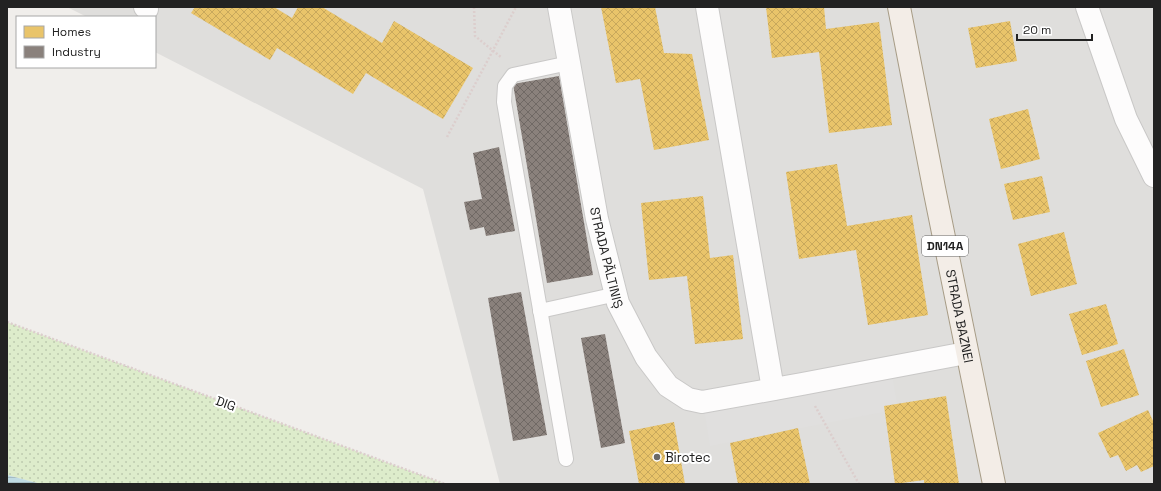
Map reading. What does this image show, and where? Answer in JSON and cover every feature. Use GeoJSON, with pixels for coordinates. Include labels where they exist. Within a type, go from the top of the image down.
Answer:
{"type":"FeatureCollection","features":[{"type":"Feature","properties":{"kind":"main road","name":"STRADA BAZNEI"},"geometry":{"type":"LineString","coordinates":[[899,7],[966,353],[994,484]]}},
{"type":"Feature","properties":{"kind":"street","name":"STRADA PĂLTINIȘ"},"geometry":{"type":"LineString","coordinates":[[559,7],[597,219],[617,294],[618,303],[646,357],[668,386],[688,400],[702,402],[966,353]]}},
{"type":"Feature","properties":{"kind":"street"},"geometry":{"type":"LineString","coordinates":[[706,7],[773,389]]}},
{"type":"Feature","properties":{"kind":"street"},"geometry":{"type":"LineString","coordinates":[[1087,7],[1126,119],[1154,176]]}},
{"type":"Feature","properties":{"kind":"lane"},"geometry":{"type":"LineString","coordinates":[[566,459],[504,102],[505,86],[513,75],[570,63]]}},
{"type":"Feature","properties":{"kind":"lane"},"geometry":{"type":"LineString","coordinates":[[540,311],[617,294]]}},
{"type":"Feature","properties":{"kind":"path"},"geometry":{"type":"LineString","coordinates":[[474,7],[475,36],[505,60],[513,75]]}},
{"type":"Feature","properties":{"kind":"path"},"geometry":{"type":"LineString","coordinates":[[447,137],[516,7]]}},
{"type":"Feature","properties":{"kind":"path","name":"DIG"},"geometry":{"type":"LineString","coordinates":[[7,322],[445,484]]}},
{"type":"Feature","properties":{"kind":"path"},"geometry":{"type":"LineString","coordinates":[[802,384],[859,484]]}},
{"type":"Feature","properties":{"kind":"shaded area"},"geometry":{"type":"Polygon","coordinates":[[[67,7],[1154,7],[1154,484],[500,484],[423,189],[156,53],[156,16],[85,16],[67,7]]]}},
{"type":"Feature","properties":{"kind":"shaded area"},"geometry":{"type":"Polygon","coordinates":[[[892,375],[898,409],[710,446],[704,408],[892,375]]]}},
{"type":"Feature","properties":{"kind":"green space"},"geometry":{"type":"Polygon","coordinates":[[[7,322],[445,484],[41,484],[7,475],[7,322]]]}},
{"type":"Feature","properties":{"kind":"water"},"geometry":{"type":"Polygon","coordinates":[[[7,475],[41,484],[7,484],[7,475]]]}},
{"type":"Feature","properties":{"kind":"building: Homes"},"geometry":{"type":"Polygon","coordinates":[[[195,7],[274,7],[292,18],[298,7],[322,7],[382,43],[394,21],[473,68],[443,119],[366,73],[353,94],[277,48],[270,60],[191,13],[195,7]]]}},
{"type":"Feature","properties":{"kind":"building: Homes"},"geometry":{"type":"Polygon","coordinates":[[[601,7],[655,7],[664,53],[692,54],[709,140],[654,150],[640,79],[616,83],[601,7]]]}},
{"type":"Feature","properties":{"kind":"building: Homes"},"geometry":{"type":"Polygon","coordinates":[[[766,7],[824,7],[826,29],[879,22],[892,125],[829,133],[819,52],[772,58],[766,7]]]}},
{"type":"Feature","properties":{"kind":"building: Homes"},"geometry":{"type":"Polygon","coordinates":[[[1010,21],[1017,61],[976,68],[968,28],[1010,21]]]}},
{"type":"Feature","properties":{"kind":"building: Homes"},"geometry":{"type":"Polygon","coordinates":[[[1028,109],[1040,159],[1001,169],[989,119],[1028,109]]]}},
{"type":"Feature","properties":{"kind":"building: Homes"},"geometry":{"type":"Polygon","coordinates":[[[837,164],[847,226],[912,215],[928,315],[868,325],[856,250],[799,259],[786,172],[837,164]]]}},
{"type":"Feature","properties":{"kind":"building: Homes"},"geometry":{"type":"Polygon","coordinates":[[[1042,176],[1050,212],[1013,220],[1004,184],[1042,176]]]}},
{"type":"Feature","properties":{"kind":"building: Homes"},"geometry":{"type":"Polygon","coordinates":[[[703,196],[710,258],[733,255],[743,339],[695,344],[687,276],[649,280],[641,203],[703,196]]]}},
{"type":"Feature","properties":{"kind":"building: Homes"},"geometry":{"type":"Polygon","coordinates":[[[1064,232],[1077,284],[1031,296],[1018,244],[1064,232]]]}},
{"type":"Feature","properties":{"kind":"building: Homes"},"geometry":{"type":"Polygon","coordinates":[[[1106,304],[1118,344],[1082,355],[1069,314],[1106,304]]]}},
{"type":"Feature","properties":{"kind":"building: Homes"},"geometry":{"type":"Polygon","coordinates":[[[1124,349],[1139,395],[1101,407],[1086,361],[1124,349]]]}},
{"type":"Feature","properties":{"kind":"building: Homes"},"geometry":{"type":"Polygon","coordinates":[[[946,396],[959,484],[924,484],[924,480],[895,484],[884,406],[946,396]]]}},
{"type":"Feature","properties":{"kind":"building: Homes"},"geometry":{"type":"Polygon","coordinates":[[[1148,410],[1154,423],[1154,466],[1141,472],[1137,465],[1126,471],[1118,455],[1110,458],[1098,433],[1148,410]]]}},
{"type":"Feature","properties":{"kind":"building: Homes","name":"Birotec"},"geometry":{"type":"Polygon","coordinates":[[[674,422],[685,484],[639,484],[629,431],[674,422]]]}},
{"type":"Feature","properties":{"kind":"building: Homes"},"geometry":{"type":"Polygon","coordinates":[[[798,428],[810,484],[738,484],[730,443],[798,428]]]}},
{"type":"Feature","properties":{"kind":"building: Industry"},"geometry":{"type":"Polygon","coordinates":[[[559,76],[593,275],[547,283],[513,84],[559,76]]]}},
{"type":"Feature","properties":{"kind":"building: Industry"},"geometry":{"type":"Polygon","coordinates":[[[499,147],[515,231],[486,236],[484,227],[470,230],[464,202],[482,199],[473,153],[499,147]]]}},
{"type":"Feature","properties":{"kind":"building: Industry"},"geometry":{"type":"Polygon","coordinates":[[[521,292],[547,435],[513,441],[488,298],[521,292]]]}},
{"type":"Feature","properties":{"kind":"building: Industry"},"geometry":{"type":"Polygon","coordinates":[[[605,334],[625,443],[601,448],[581,338],[605,334]]]}},
{"type":"Feature","properties":{"kind":"place","name":"Birotec"},"geometry":{"type":"Point","coordinates":[657,457]}}]}
